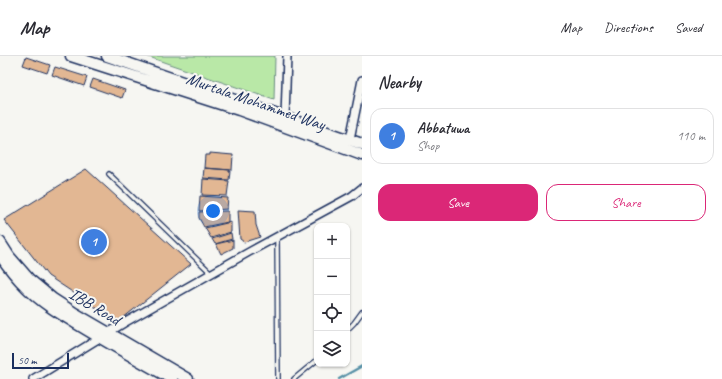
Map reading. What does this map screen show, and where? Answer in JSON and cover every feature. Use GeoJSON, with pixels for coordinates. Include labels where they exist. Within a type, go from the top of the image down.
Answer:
{"type":"FeatureCollection","features":[{"type":"Feature","properties":{"kind":"main road","name":"Murtala Mohammed Way"},"geometry":{"type":"LineString","coordinates":[[71,56],[239,110],[362,155]]}},
{"type":"Feature","properties":{"kind":"main road","name":"Murtala Mohammed Way"},"geometry":{"type":"LineString","coordinates":[[107,56],[362,144]]}},
{"type":"Feature","properties":{"kind":"main road"},"geometry":{"type":"LineString","coordinates":[[145,81],[149,70]]}},
{"type":"Feature","properties":{"kind":"main road","name":"IBB Road"},"geometry":{"type":"LineString","coordinates":[[0,242],[9,256],[29,279],[53,299],[104,335],[172,379]]}},
{"type":"Feature","properties":{"kind":"main road","name":"IBB Road"},"geometry":{"type":"LineString","coordinates":[[0,255],[14,275],[38,298],[49,306],[188,379]]}},
{"type":"Feature","properties":{"kind":"street"},"geometry":{"type":"LineString","coordinates":[[285,118],[288,56]]}},
{"type":"Feature","properties":{"kind":"street"},"geometry":{"type":"LineString","coordinates":[[350,139],[362,80]]}},
{"type":"Feature","properties":{"kind":"street"},"geometry":{"type":"LineString","coordinates":[[33,379],[104,335],[211,273],[352,196],[362,188]]}},
{"type":"Feature","properties":{"kind":"lane"},"geometry":{"type":"LineString","coordinates":[[109,174],[211,273]]}},
{"type":"Feature","properties":{"kind":"lane"},"geometry":{"type":"LineString","coordinates":[[277,237],[278,379]]}},
{"type":"Feature","properties":{"kind":"lane"},"geometry":{"type":"LineString","coordinates":[[350,327],[362,312]]}},
{"type":"Feature","properties":{"kind":"lane"},"geometry":{"type":"LineString","coordinates":[[294,379],[314,362]]}},
{"type":"Feature","properties":{"kind":"green space"},"geometry":{"type":"Polygon","coordinates":[[[146,56],[275,56],[274,100],[146,56]]]}},
{"type":"Feature","properties":{"kind":"building"},"geometry":{"type":"Polygon","coordinates":[[[26,57],[50,65],[47,73],[23,65],[26,57]]]}},
{"type":"Feature","properties":{"kind":"building"},"geometry":{"type":"Polygon","coordinates":[[[55,67],[87,77],[84,86],[52,75],[55,67]]]}},
{"type":"Feature","properties":{"kind":"building"},"geometry":{"type":"Polygon","coordinates":[[[93,79],[125,90],[122,98],[90,87],[93,79]]]}},
{"type":"Feature","properties":{"kind":"building"},"geometry":{"type":"Polygon","coordinates":[[[210,153],[233,155],[232,170],[204,168],[205,155],[210,155],[210,153]]]}},
{"type":"Feature","properties":{"kind":"building"},"geometry":{"type":"Polygon","coordinates":[[[204,168],[230,170],[229,180],[203,178],[204,168]]]}},
{"type":"Feature","properties":{"kind":"building"},"geometry":{"type":"Polygon","coordinates":[[[86,169],[191,264],[118,322],[48,276],[4,220],[86,169]]]}},
{"type":"Feature","properties":{"kind":"building"},"geometry":{"type":"Polygon","coordinates":[[[203,179],[229,181],[227,196],[202,195],[203,179]]]}},
{"type":"Feature","properties":{"kind":"building"},"geometry":{"type":"Polygon","coordinates":[[[200,196],[228,198],[227,209],[199,211],[200,196]]]}},
{"type":"Feature","properties":{"kind":"building"},"geometry":{"type":"Polygon","coordinates":[[[238,210],[255,211],[256,225],[260,237],[244,242],[240,239],[238,210]]]}},
{"type":"Feature","properties":{"kind":"building"},"geometry":{"type":"Polygon","coordinates":[[[228,211],[228,222],[204,227],[199,218],[199,212],[228,211]]]}},
{"type":"Feature","properties":{"kind":"building"},"geometry":{"type":"Polygon","coordinates":[[[231,222],[231,232],[211,238],[205,228],[231,222]]]}},
{"type":"Feature","properties":{"kind":"building"},"geometry":{"type":"Polygon","coordinates":[[[231,233],[232,239],[215,244],[212,239],[231,233]]]}},
{"type":"Feature","properties":{"kind":"building"},"geometry":{"type":"Polygon","coordinates":[[[233,240],[233,248],[221,254],[216,244],[233,240]]]}},
{"type":"Feature","properties":{"kind":"waterway"},"geometry":{"type":"LineString","coordinates":[[339,379],[362,366]]}},
{"type":"Feature","properties":{"kind":"place","name":"Abbatuwa"},"geometry":{"type":"Point","coordinates":[94,242]}}]}
